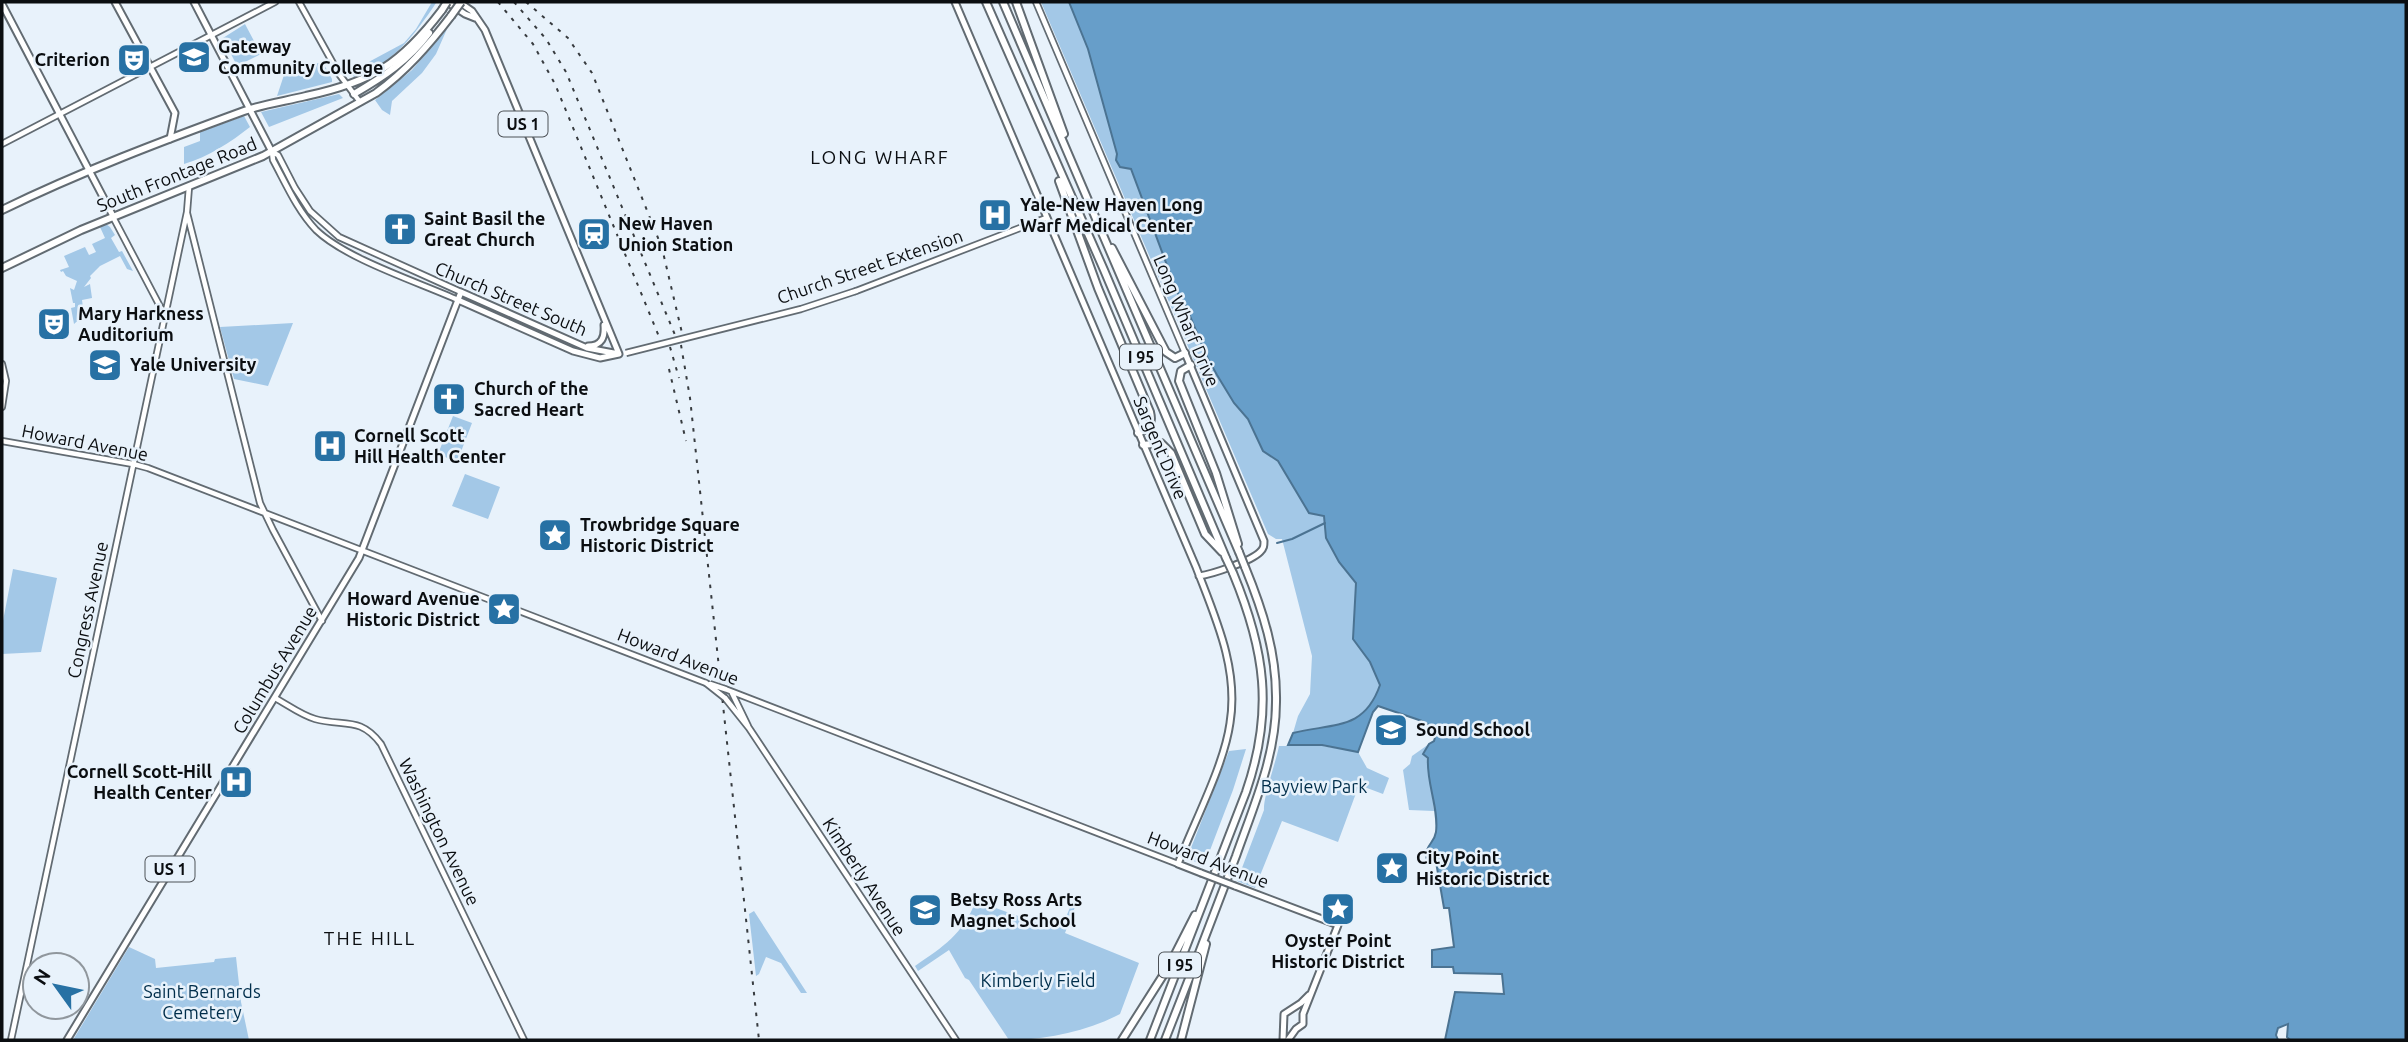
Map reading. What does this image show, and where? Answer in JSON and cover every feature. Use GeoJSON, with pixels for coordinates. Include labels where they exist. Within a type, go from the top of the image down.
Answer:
{"type":"FeatureCollection","features":[{"type":"Feature","properties":{"kind":"highway"},"geometry":{"type":"LineString","coordinates":[[354,94],[407,59],[428,34],[447,2]]}},
{"type":"Feature","properties":{"kind":"highway","name":"South Frontage Road"},"geometry":{"type":"LineString","coordinates":[[2,268],[113,216],[189,186],[376,93],[404,72],[424,51],[460,2]]}},
{"type":"Feature","properties":{"kind":"highway","name":"I 95"},"geometry":{"type":"LineString","coordinates":[[986,2],[1233,573],[1251,618],[1263,675],[1263,720],[1251,778],[1150,1040]]}},
{"type":"Feature","properties":{"kind":"highway","name":"I 95"},"geometry":{"type":"LineString","coordinates":[[1003,2],[1239,552],[1268,629],[1274,665],[1276,717],[1263,782],[1165,1040]]}},
{"type":"Feature","properties":{"kind":"highway"},"geometry":{"type":"LineString","coordinates":[[1016,2],[1072,159]]}},
{"type":"Feature","properties":{"kind":"highway"},"geometry":{"type":"LineString","coordinates":[[2,210],[90,170],[170,139],[370,77],[401,56],[442,10]]}},
{"type":"Feature","properties":{"kind":"highway"},"geometry":{"type":"LineString","coordinates":[[1053,159],[1085,256],[1150,412],[1150,427],[1138,433]]}},
{"type":"Feature","properties":{"kind":"highway"},"geometry":{"type":"LineString","coordinates":[[1103,235],[1119,258],[1166,352],[1175,358],[1185,353]]}},
{"type":"Feature","properties":{"kind":"highway"},"geometry":{"type":"LineString","coordinates":[[1191,365],[1181,371],[1179,381],[1216,473],[1237,534],[1239,552]]}},
{"type":"Feature","properties":{"kind":"highway"},"geometry":{"type":"LineString","coordinates":[[1143,445],[1161,443],[1171,453],[1205,534],[1226,558]]}},
{"type":"Feature","properties":{"kind":"highway"},"geometry":{"type":"LineString","coordinates":[[1122,1040],[1168,966],[1208,888]]}},
{"type":"Feature","properties":{"kind":"highway"},"geometry":{"type":"LineString","coordinates":[[1181,1040],[1215,912]]}},
{"type":"Feature","properties":{"kind":"main road"},"geometry":{"type":"LineString","coordinates":[[115,2],[175,113],[170,139]]}},
{"type":"Feature","properties":{"kind":"main road"},"geometry":{"type":"LineString","coordinates":[[194,2],[270,148]]}},
{"type":"Feature","properties":{"kind":"main road"},"geometry":{"type":"LineString","coordinates":[[2,144],[275,2]]}},
{"type":"Feature","properties":{"kind":"main road"},"geometry":{"type":"LineString","coordinates":[[299,2],[327,55],[360,102]]}},
{"type":"Feature","properties":{"kind":"main road"},"geometry":{"type":"LineString","coordinates":[[447,2],[465,15],[475,18]]}},
{"type":"Feature","properties":{"kind":"main road","name":"US 1"},"geometry":{"type":"LineString","coordinates":[[460,2],[471,11],[485,30],[603,316],[622,354]]}},
{"type":"Feature","properties":{"kind":"main road","name":"Sargent Drive"},"geometry":{"type":"LineString","coordinates":[[955,2],[1223,637],[1232,693],[1228,733],[1178,864]]}},
{"type":"Feature","properties":{"kind":"main road","name":"Long Wharf Drive"},"geometry":{"type":"LineString","coordinates":[[1036,2],[1264,541],[1263,548],[1257,555],[1199,576]]}},
{"type":"Feature","properties":{"kind":"main road"},"geometry":{"type":"LineString","coordinates":[[2,4],[164,315]]}},
{"type":"Feature","properties":{"kind":"main road","name":"Church Street South"},"geometry":{"type":"LineString","coordinates":[[270,148],[278,155],[295,188],[314,215],[339,237],[581,345],[622,354]]}},
{"type":"Feature","properties":{"kind":"main road","name":"Church Street South"},"geometry":{"type":"LineString","coordinates":[[270,148],[273,160],[305,217],[324,237],[356,255],[585,355],[600,358],[622,354]]}},
{"type":"Feature","properties":{"kind":"main road","name":"Congress Avenue"},"geometry":{"type":"LineString","coordinates":[[11,1040],[187,212],[189,186]]}},
{"type":"Feature","properties":{"kind":"main road"},"geometry":{"type":"LineString","coordinates":[[187,212],[265,513],[322,621]]}},
{"type":"Feature","properties":{"kind":"main road","name":"Church Street Extension"},"geometry":{"type":"LineString","coordinates":[[622,354],[801,309],[856,291],[1045,218]]}},
{"type":"Feature","properties":{"kind":"main road"},"geometry":{"type":"LineString","coordinates":[[356,255],[360,251],[368,251]]}},
{"type":"Feature","properties":{"kind":"main road","name":"Columbus Avenue"},"geometry":{"type":"LineString","coordinates":[[66,1040],[322,621],[362,550],[461,292]]}},
{"type":"Feature","properties":{"kind":"main road"},"geometry":{"type":"LineString","coordinates":[[581,345],[594,346],[602,341],[605,333],[603,316]]}},
{"type":"Feature","properties":{"kind":"main road"},"geometry":{"type":"LineString","coordinates":[[2,364],[6,381],[2,407]]}},
{"type":"Feature","properties":{"kind":"main road","name":"Howard Avenue"},"geometry":{"type":"LineString","coordinates":[[2,441],[133,464],[1338,925],[1311,992]]}},
{"type":"Feature","properties":{"kind":"main road"},"geometry":{"type":"LineString","coordinates":[[706,683],[725,698],[749,728]]}},
{"type":"Feature","properties":{"kind":"main road"},"geometry":{"type":"LineString","coordinates":[[732,692],[749,728]]}},
{"type":"Feature","properties":{"kind":"main road","name":"Washington Avenue"},"geometry":{"type":"LineString","coordinates":[[275,698],[313,718],[358,725],[375,736],[381,744],[524,1040]]}},
{"type":"Feature","properties":{"kind":"main road","name":"Kimberly Avenue"},"geometry":{"type":"LineString","coordinates":[[749,728],[956,1040]]}},
{"type":"Feature","properties":{"kind":"main road"},"geometry":{"type":"LineString","coordinates":[[1286,1040],[1284,1014],[1311,992]]}},
{"type":"Feature","properties":{"kind":"main road"},"geometry":{"type":"LineString","coordinates":[[1286,1040],[1303,1024],[1303,1014],[1311,992]]}},
{"type":"Feature","properties":{"kind":"main road"},"geometry":{"type":"LineString","coordinates":[[1294,1008],[1303,1014]]}},
{"type":"Feature","properties":{"kind":"main road"},"geometry":{"type":"LineString","coordinates":[[1285,1026],[1296,1029]]}},
{"type":"Feature","properties":{"kind":"green space"},"geometry":{"type":"Polygon","coordinates":[[[432,2],[436,3],[401,48],[380,65],[354,77],[350,72],[404,43],[432,2]]]}},
{"type":"Feature","properties":{"kind":"green space"},"geometry":{"type":"Polygon","coordinates":[[[1041,2],[1069,2],[1088,49],[1117,160],[1131,169],[1177,292],[1184,302],[1208,359],[1234,403],[1248,419],[1263,451],[1278,461],[1309,513],[1324,516],[1339,562],[1356,583],[1353,639],[1370,662],[1380,685],[1365,711],[1355,719],[1334,726],[1293,733],[1298,716],[1310,694],[1312,656],[1282,539],[1268,534],[1041,2]]]}},
{"type":"Feature","properties":{"kind":"green space"},"geometry":{"type":"Polygon","coordinates":[[[245,24],[261,54],[237,66],[223,38],[245,24]]]}},
{"type":"Feature","properties":{"kind":"green space"},"geometry":{"type":"Polygon","coordinates":[[[447,29],[436,54],[422,73],[392,101],[390,115],[382,110],[375,100],[412,70],[447,29]]]}},
{"type":"Feature","properties":{"kind":"green space"},"geometry":{"type":"Polygon","coordinates":[[[323,63],[332,82],[277,96],[285,72],[293,68],[303,71],[323,63]]]}},
{"type":"Feature","properties":{"kind":"green space"},"geometry":{"type":"Polygon","coordinates":[[[339,94],[343,98],[269,127],[261,112],[339,94]]]}},
{"type":"Feature","properties":{"kind":"green space"},"geometry":{"type":"Polygon","coordinates":[[[244,116],[250,127],[219,148],[184,164],[184,147],[200,141],[200,132],[244,116]]]}},
{"type":"Feature","properties":{"kind":"green space"},"geometry":{"type":"Polygon","coordinates":[[[106,224],[115,235],[111,238],[119,252],[122,251],[133,271],[127,269],[120,256],[100,266],[84,287],[90,284],[92,298],[82,300],[84,315],[74,324],[71,308],[75,307],[75,303],[70,288],[74,290],[77,281],[61,272],[60,270],[69,267],[64,256],[85,247],[89,255],[96,252],[92,244],[105,238],[100,227],[106,224]]]}},
{"type":"Feature","properties":{"kind":"green space"},"geometry":{"type":"Polygon","coordinates":[[[293,323],[268,386],[234,379],[220,327],[293,323]]]}},
{"type":"Feature","properties":{"kind":"green space"},"geometry":{"type":"Polygon","coordinates":[[[453,416],[472,423],[457,462],[438,454],[453,416]]]}},
{"type":"Feature","properties":{"kind":"green space"},"geometry":{"type":"Polygon","coordinates":[[[465,474],[500,487],[488,519],[452,506],[465,474]]]}},
{"type":"Feature","properties":{"kind":"green space"},"geometry":{"type":"Polygon","coordinates":[[[13,569],[57,578],[41,652],[2,654],[2,626],[13,569]]]}},
{"type":"Feature","properties":{"kind":"green space"},"geometry":{"type":"Polygon","coordinates":[[[1429,744],[1423,754],[1428,758],[1434,811],[1409,810],[1403,770],[1410,764],[1412,756],[1429,744]]]}},
{"type":"Feature","properties":{"kind":"green space","name":"Bayview Park"},"geometry":{"type":"Polygon","coordinates":[[[1279,746],[1323,746],[1358,752],[1367,768],[1389,778],[1383,794],[1359,785],[1338,842],[1282,821],[1255,888],[1237,881],[1264,810],[1279,746]]]}},
{"type":"Feature","properties":{"kind":"green space","name":"Bayview Park"},"geometry":{"type":"Polygon","coordinates":[[[1246,749],[1204,866],[1187,858],[1229,751],[1246,749]]]}},
{"type":"Feature","properties":{"kind":"green space","name":"Kimberly Field"},"geometry":{"type":"Polygon","coordinates":[[[976,901],[1043,925],[1046,916],[1064,922],[1071,905],[1075,907],[1065,933],[1139,963],[1120,1014],[1066,1033],[1009,1040],[969,980],[965,978],[949,950],[918,971],[915,966],[943,946],[965,923],[976,901]]]}},
{"type":"Feature","properties":{"kind":"green space"},"geometry":{"type":"Polygon","coordinates":[[[754,911],[807,993],[801,993],[781,963],[766,957],[756,976],[749,914],[754,911]]]}},
{"type":"Feature","properties":{"kind":"green space","name":"Saint Bernards Cemetery"},"geometry":{"type":"Polygon","coordinates":[[[129,947],[155,959],[156,968],[236,957],[249,1040],[73,1040],[84,1021],[91,1021],[91,1010],[129,947]]]}},
{"type":"Feature","properties":{"kind":"shaded area"},"geometry":{"type":"Polygon","coordinates":[[[1069,2],[2406,2],[2406,1040],[2290,1040],[2287,1037],[2288,1024],[2278,1028],[2278,1040],[1445,1040],[1455,992],[1504,994],[1502,974],[1454,973],[1453,967],[1432,967],[1432,950],[1454,947],[1449,908],[1444,908],[1436,862],[1427,862],[1426,856],[1435,836],[1436,823],[1428,758],[1423,754],[1434,741],[1436,734],[1422,721],[1378,706],[1373,712],[1358,752],[1322,745],[1288,745],[1293,733],[1334,726],[1356,718],[1373,700],[1380,685],[1370,662],[1353,639],[1356,583],[1339,562],[1326,538],[1324,516],[1309,513],[1278,461],[1263,451],[1248,419],[1234,403],[1208,359],[1184,302],[1177,292],[1131,169],[1120,167],[1116,160],[1117,154],[1088,49],[1069,2]]]}},
{"type":"Feature","properties":{"kind":"waterway"},"geometry":{"type":"LineString","coordinates":[[1277,543],[1325,523]]}},
{"type":"Feature","properties":{"kind":"railway"},"geometry":{"type":"LineString","coordinates":[[498,2],[533,44],[555,84],[660,339]]}},
{"type":"Feature","properties":{"kind":"railway"},"geometry":{"type":"LineString","coordinates":[[514,2],[546,39],[566,72],[675,335]]}},
{"type":"Feature","properties":{"kind":"railway"},"geometry":{"type":"LineString","coordinates":[[526,2],[568,38],[592,73],[662,248],[682,333]]}},
{"type":"Feature","properties":{"kind":"railway"},"geometry":{"type":"LineString","coordinates":[[681,345],[690,398],[759,1040]]}},
{"type":"Feature","properties":{"kind":"railway"},"geometry":{"type":"LineString","coordinates":[[670,347],[679,378]]}},
{"type":"Feature","properties":{"kind":"railway"},"geometry":{"type":"LineString","coordinates":[[669,369],[686,441]]}},
{"type":"Feature","properties":{"kind":"place","name":"Gateway Community College"},"geometry":{"type":"Point","coordinates":[194,57]}},
{"type":"Feature","properties":{"kind":"place","name":"Criterion"},"geometry":{"type":"Point","coordinates":[134,60]}},
{"type":"Feature","properties":{"kind":"place","name":"Yale-New Haven Long Warf Medical Center"},"geometry":{"type":"Point","coordinates":[995,215]}},
{"type":"Feature","properties":{"kind":"place","name":"Saint Basil the Great Church"},"geometry":{"type":"Point","coordinates":[400,229]}},
{"type":"Feature","properties":{"kind":"place","name":"New Haven Union Station"},"geometry":{"type":"Point","coordinates":[594,234]}},
{"type":"Feature","properties":{"kind":"place","name":"Mary Harkness Auditorium"},"geometry":{"type":"Point","coordinates":[54,324]}},
{"type":"Feature","properties":{"kind":"place","name":"Yale University"},"geometry":{"type":"Point","coordinates":[105,365]}},
{"type":"Feature","properties":{"kind":"place","name":"Church of the Sacred Heart"},"geometry":{"type":"Point","coordinates":[449,399]}},
{"type":"Feature","properties":{"kind":"place","name":"Cornell Scott Hill Health Center"},"geometry":{"type":"Point","coordinates":[330,446]}},
{"type":"Feature","properties":{"kind":"place","name":"Trowbridge Square Historic District"},"geometry":{"type":"Point","coordinates":[555,535]}},
{"type":"Feature","properties":{"kind":"place","name":"Howard Avenue Historic District"},"geometry":{"type":"Point","coordinates":[504,609]}},
{"type":"Feature","properties":{"kind":"place","name":"Sound School"},"geometry":{"type":"Point","coordinates":[1391,730]}},
{"type":"Feature","properties":{"kind":"place","name":"Cornell Scott-Hill Health Center"},"geometry":{"type":"Point","coordinates":[236,782]}},
{"type":"Feature","properties":{"kind":"place","name":"City Point Historic District"},"geometry":{"type":"Point","coordinates":[1392,868]}},
{"type":"Feature","properties":{"kind":"place","name":"Oyster Point Historic District"},"geometry":{"type":"Point","coordinates":[1338,909]}},
{"type":"Feature","properties":{"kind":"place","name":"Betsy Ross Arts Magnet School"},"geometry":{"type":"Point","coordinates":[925,910]}},
{"type":"Feature","properties":{"kind":"district","name":"LONG WHARF"},"geometry":{"type":"Point","coordinates":[880,157]}},
{"type":"Feature","properties":{"kind":"district","name":"THE HILL"},"geometry":{"type":"Point","coordinates":[370,938]}}]}
